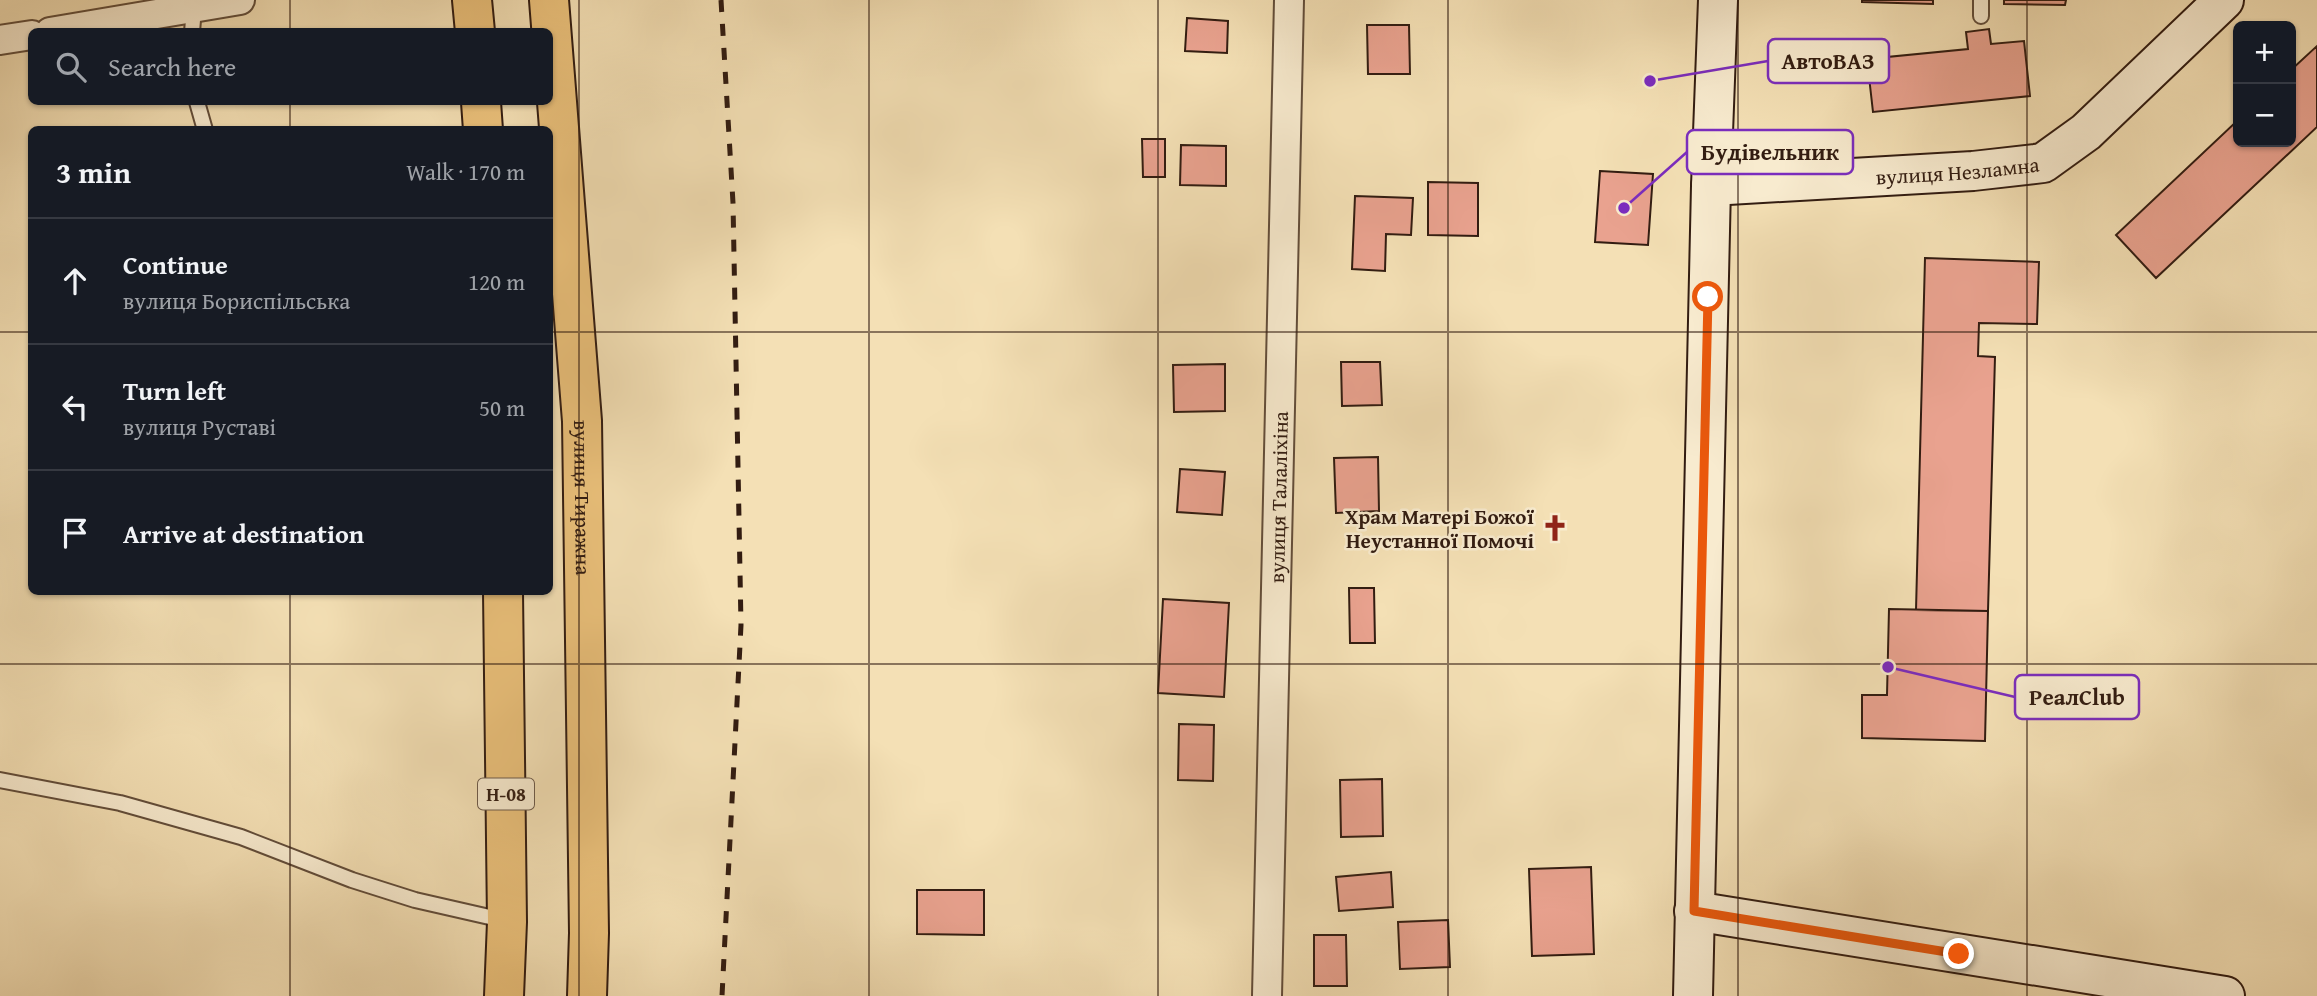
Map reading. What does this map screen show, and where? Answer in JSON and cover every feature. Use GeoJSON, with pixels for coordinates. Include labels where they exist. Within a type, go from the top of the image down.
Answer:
{"type":"FeatureCollection","features":[{"type":"Feature","properties":{"kind":"main road"},"geometry":{"type":"LineString","coordinates":[[472,0],[475,28]]}},
{"type":"Feature","properties":{"kind":"main road","name":"вулиця Тиражна"},"geometry":{"type":"LineString","coordinates":[[550,0],[552,28]]}},
{"type":"Feature","properties":{"kind":"main road","name":"вулиця Тиражна"},"geometry":{"type":"LineString","coordinates":[[553,39],[582,421],[589,933],[587,996]]}},
{"type":"Feature","properties":{"kind":"main road"},"geometry":{"type":"LineString","coordinates":[[481,105],[483,126]]}},
{"type":"Feature","properties":{"kind":"main road","name":"Н-08"},"geometry":{"type":"LineString","coordinates":[[503,595],[507,922],[504,996]]}},
{"type":"Feature","properties":{"kind":"street"},"geometry":{"type":"LineString","coordinates":[[98,28],[193,20],[240,0]]}},
{"type":"Feature","properties":{"kind":"street","name":"вулиця Талаліхіна"},"geometry":{"type":"LineString","coordinates":[[1267,996],[1289,0]]}},
{"type":"Feature","properties":{"kind":"street"},"geometry":{"type":"LineString","coordinates":[[1693,996],[1711,186],[1718,0]]}},
{"type":"Feature","properties":{"kind":"street","name":"вулиця Незламна"},"geometry":{"type":"LineString","coordinates":[[1711,186],[1972,171],[2043,163],[2086,132],[2224,0]]}},
{"type":"Feature","properties":{"kind":"street"},"geometry":{"type":"LineString","coordinates":[[0,40],[28,36]]}},
{"type":"Feature","properties":{"kind":"street"},"geometry":{"type":"LineString","coordinates":[[1694,911],[2224,996]]}},
{"type":"Feature","properties":{"kind":"lane"},"geometry":{"type":"LineString","coordinates":[[1981,0],[1981,16]]}},
{"type":"Feature","properties":{"kind":"lane"},"geometry":{"type":"LineString","coordinates":[[198,105],[204,126]]}},
{"type":"Feature","properties":{"kind":"lane"},"geometry":{"type":"LineString","coordinates":[[0,780],[120,803],[241,836],[389,892],[507,922]]}},
{"type":"Feature","properties":{"kind":"building"},"geometry":{"type":"Polygon","coordinates":[[[1933,0],[1933,4],[1862,2],[1933,0]]]}},
{"type":"Feature","properties":{"kind":"building"},"geometry":{"type":"Polygon","coordinates":[[[2004,0],[2066,0],[2065,5],[2004,4],[2004,0]]]}},
{"type":"Feature","properties":{"kind":"building"},"geometry":{"type":"Polygon","coordinates":[[[1187,18],[1228,21],[1227,53],[1185,51],[1187,18]]]}},
{"type":"Feature","properties":{"kind":"building"},"geometry":{"type":"Polygon","coordinates":[[[1367,25],[1409,25],[1410,74],[1368,74],[1367,25]]]}},
{"type":"Feature","properties":{"kind":"building"},"geometry":{"type":"Polygon","coordinates":[[[1989,29],[1991,44],[2024,41],[2030,96],[1873,112],[1867,59],[1968,49],[1966,32],[1989,29]]]}},
{"type":"Feature","properties":{"kind":"building"},"geometry":{"type":"Polygon","coordinates":[[[2317,46],[2317,127],[2296,147],[2296,84],[2296,65],[2317,46]]]}},
{"type":"Feature","properties":{"kind":"building"},"geometry":{"type":"Polygon","coordinates":[[[2233,125],[2233,147],[2296,147],[2156,278],[2116,235],[2233,125]]]}},
{"type":"Feature","properties":{"kind":"building"},"geometry":{"type":"Polygon","coordinates":[[[1142,139],[1165,139],[1165,177],[1143,177],[1142,139]]]}},
{"type":"Feature","properties":{"kind":"building"},"geometry":{"type":"Polygon","coordinates":[[[1181,145],[1226,146],[1226,186],[1180,185],[1181,145]]]}},
{"type":"Feature","properties":{"kind":"building"},"geometry":{"type":"Polygon","coordinates":[[[1600,171],[1653,174],[1648,245],[1595,242],[1600,171]]]}},
{"type":"Feature","properties":{"kind":"building"},"geometry":{"type":"Polygon","coordinates":[[[1428,182],[1478,183],[1478,236],[1428,235],[1428,182]]]}},
{"type":"Feature","properties":{"kind":"building"},"geometry":{"type":"Polygon","coordinates":[[[1355,196],[1413,198],[1411,235],[1386,234],[1385,271],[1352,269],[1355,196]]]}},
{"type":"Feature","properties":{"kind":"building"},"geometry":{"type":"Polygon","coordinates":[[[1925,258],[2039,262],[2037,324],[1979,323],[1978,356],[1995,357],[1988,611],[1916,610],[1925,258]]]}},
{"type":"Feature","properties":{"kind":"building"},"geometry":{"type":"Polygon","coordinates":[[[1341,362],[1380,362],[1382,405],[1342,406],[1341,362]]]}},
{"type":"Feature","properties":{"kind":"building"},"geometry":{"type":"Polygon","coordinates":[[[1225,364],[1225,411],[1174,412],[1173,365],[1225,364]]]}},
{"type":"Feature","properties":{"kind":"building"},"geometry":{"type":"Polygon","coordinates":[[[1378,457],[1379,511],[1336,513],[1334,458],[1378,457]]]}},
{"type":"Feature","properties":{"kind":"building"},"geometry":{"type":"Polygon","coordinates":[[[1180,469],[1225,472],[1222,515],[1177,512],[1180,469]]]}},
{"type":"Feature","properties":{"kind":"building"},"geometry":{"type":"Polygon","coordinates":[[[1349,588],[1374,588],[1375,643],[1350,643],[1349,588]]]}},
{"type":"Feature","properties":{"kind":"building"},"geometry":{"type":"Polygon","coordinates":[[[1163,599],[1229,603],[1224,697],[1158,693],[1163,599]]]}},
{"type":"Feature","properties":{"kind":"building"},"geometry":{"type":"Polygon","coordinates":[[[1889,609],[1988,611],[1985,741],[1862,738],[1862,695],[1887,695],[1889,609]]]}},
{"type":"Feature","properties":{"kind":"building"},"geometry":{"type":"Polygon","coordinates":[[[1179,724],[1214,725],[1213,781],[1178,780],[1179,724]]]}},
{"type":"Feature","properties":{"kind":"building"},"geometry":{"type":"Polygon","coordinates":[[[1382,779],[1383,836],[1341,837],[1340,780],[1382,779]]]}},
{"type":"Feature","properties":{"kind":"building"},"geometry":{"type":"Polygon","coordinates":[[[1591,867],[1594,954],[1532,956],[1529,869],[1591,867]]]}},
{"type":"Feature","properties":{"kind":"building"},"geometry":{"type":"Polygon","coordinates":[[[1391,872],[1393,907],[1339,911],[1336,877],[1391,872]]]}},
{"type":"Feature","properties":{"kind":"building"},"geometry":{"type":"Polygon","coordinates":[[[917,890],[984,890],[984,935],[917,934],[917,890]]]}},
{"type":"Feature","properties":{"kind":"building"},"geometry":{"type":"Polygon","coordinates":[[[1448,920],[1450,967],[1400,969],[1398,922],[1448,920]]]}},
{"type":"Feature","properties":{"kind":"building"},"geometry":{"type":"Polygon","coordinates":[[[1314,935],[1346,935],[1347,986],[1314,986],[1314,935]]]}},
{"type":"Feature","properties":{"kind":"railway"},"geometry":{"type":"LineString","coordinates":[[721,0],[733,203],[741,625],[722,996]]}},
{"type":"Feature","properties":{"kind":"place","name":"АвтоВАЗ"},"geometry":{"type":"Point","coordinates":[1650,81]}},
{"type":"Feature","properties":{"kind":"place","name":"Будівельник"},"geometry":{"type":"Point","coordinates":[1624,208]}},
{"type":"Feature","properties":{"kind":"place","name":"Храм Матері Божої Неустанної Помочі"},"geometry":{"type":"Point","coordinates":[1555,528]}},
{"type":"Feature","properties":{"kind":"place","name":"РеалClub"},"geometry":{"type":"Point","coordinates":[1888,667]}},
{"type":"Feature","properties":{"kind":"route"},"geometry":{"type":"LineString","coordinates":[[1708,297],[1694,911],[1959,954]]}}]}
